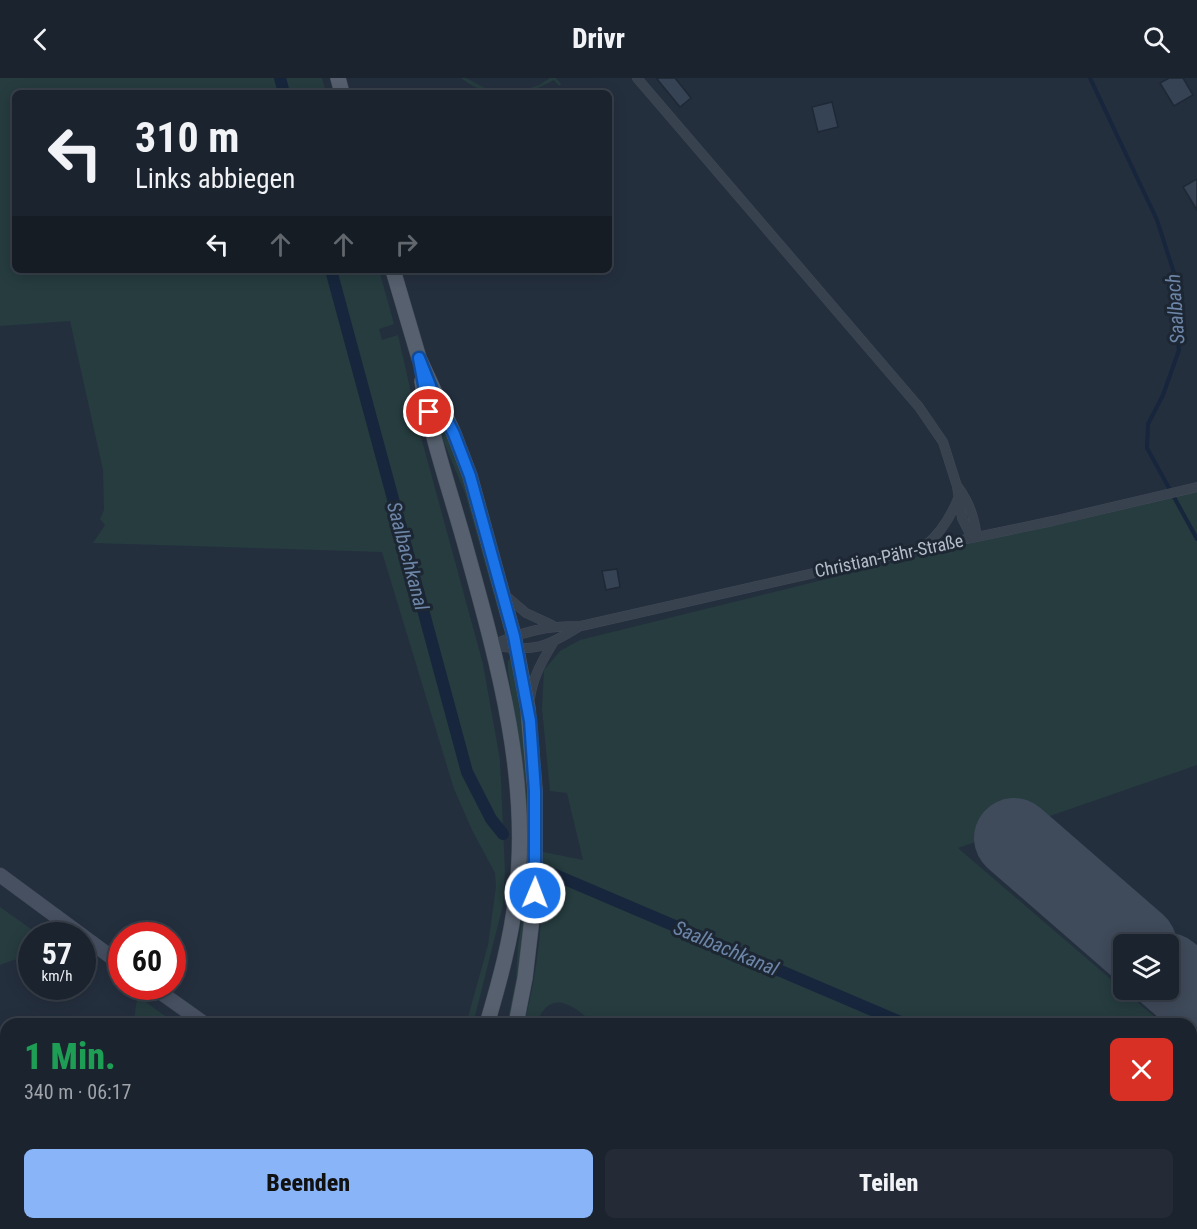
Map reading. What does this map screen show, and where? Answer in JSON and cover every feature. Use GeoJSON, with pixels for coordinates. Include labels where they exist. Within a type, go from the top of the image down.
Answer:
{"type":"FeatureCollection","features":[{"type":"Feature","properties":{"kind":"main road"},"geometry":{"type":"LineString","coordinates":[[394,273],[419,358],[433,393],[454,434],[470,476],[503,593],[528,709],[535,791],[535,893],[525,978],[517,1018]]}},
{"type":"Feature","properties":{"kind":"main road"},"geometry":{"type":"LineString","coordinates":[[419,358],[424,394],[433,431],[493,645],[508,720],[516,788],[519,839],[517,895],[498,986],[489,1018]]}},
{"type":"Feature","properties":{"kind":"main road"},"geometry":{"type":"LineString","coordinates":[[0,875],[108,955]]}},
{"type":"Feature","properties":{"kind":"main road"},"geometry":{"type":"LineString","coordinates":[[171,1000],[197,1018]]}},
{"type":"Feature","properties":{"kind":"street"},"geometry":{"type":"LineString","coordinates":[[637,78],[910,396],[943,442],[957,486],[965,528],[977,537]]}},
{"type":"Feature","properties":{"kind":"street"},"geometry":{"type":"LineString","coordinates":[[957,486],[970,504],[977,537]]}},
{"type":"Feature","properties":{"kind":"street","name":"Christian-Pähr-Straße"},"geometry":{"type":"LineString","coordinates":[[493,645],[515,643],[532,630],[554,626],[581,626],[1197,487]]}},
{"type":"Feature","properties":{"kind":"street"},"geometry":{"type":"LineString","coordinates":[[924,548],[944,527],[958,498]]}},
{"type":"Feature","properties":{"kind":"street"},"geometry":{"type":"LineString","coordinates":[[503,593],[526,613],[554,626]]}},
{"type":"Feature","properties":{"kind":"street","name":"Christian-Pähr-Straße"},"geometry":{"type":"LineString","coordinates":[[493,645],[553,643],[581,626]]}},
{"type":"Feature","properties":{"kind":"street"},"geometry":{"type":"LineString","coordinates":[[528,709],[532,683],[553,643]]}},
{"type":"Feature","properties":{"kind":"green space"},"geometry":{"type":"Polygon","coordinates":[[[0,78],[322,78],[325,90],[12,90],[12,273],[380,273],[394,324],[379,329],[382,340],[398,335],[421,437],[483,664],[500,760],[505,872],[503,905],[475,1018],[468,1018],[488,945],[496,887],[495,873],[472,830],[454,789],[382,552],[93,543],[105,525],[100,519],[104,510],[103,470],[70,321],[0,326],[0,78]]]}},
{"type":"Feature","properties":{"kind":"green space"},"geometry":{"type":"Polygon","coordinates":[[[461,78],[493,90],[483,90],[461,78]]]}},
{"type":"Feature","properties":{"kind":"green space"},"geometry":{"type":"Polygon","coordinates":[[[550,78],[556,78],[561,84],[559,86],[554,80],[543,86],[524,90],[550,78]]]}},
{"type":"Feature","properties":{"kind":"green space"},"geometry":{"type":"Polygon","coordinates":[[[436,409],[457,457],[502,616],[500,617],[465,493],[445,445],[434,410],[436,409]]]}},
{"type":"Feature","properties":{"kind":"green space"},"geometry":{"type":"Polygon","coordinates":[[[1195,488],[1197,492],[1197,765],[958,848],[1113,981],[1113,1000],[1135,1000],[1156,1018],[587,1018],[570,1006],[555,1003],[548,1006],[539,1018],[525,1018],[540,939],[543,852],[583,860],[567,793],[550,791],[542,709],[544,670],[560,651],[580,640],[1195,488]]]}},
{"type":"Feature","properties":{"kind":"green space"},"geometry":{"type":"Polygon","coordinates":[[[511,658],[521,712],[526,763],[528,828],[526,827],[519,743],[508,671],[508,661],[511,658]]]}},
{"type":"Feature","properties":{"kind":"green space"},"geometry":{"type":"Polygon","coordinates":[[[525,881],[527,881],[521,953],[516,989],[508,1018],[516,979],[525,881]]]}},
{"type":"Feature","properties":{"kind":"green space"},"geometry":{"type":"Polygon","coordinates":[[[0,907],[21,922],[18,922],[18,959],[0,965],[0,907]]]}},
{"type":"Feature","properties":{"kind":"green space"},"geometry":{"type":"Polygon","coordinates":[[[138,1000],[143,1000],[168,1018],[135,1018],[138,1000]]]}},
{"type":"Feature","properties":{"kind":"building"},"geometry":{"type":"Polygon","coordinates":[[[675,78],[691,98],[680,107],[657,79],[675,78]]]}},
{"type":"Feature","properties":{"kind":"building"},"geometry":{"type":"Polygon","coordinates":[[[1169,78],[1183,78],[1193,95],[1174,106],[1160,83],[1169,78]]]}},
{"type":"Feature","properties":{"kind":"building"},"geometry":{"type":"Polygon","coordinates":[[[832,102],[838,127],[818,132],[812,107],[832,102]]]}},
{"type":"Feature","properties":{"kind":"building"},"geometry":{"type":"Polygon","coordinates":[[[1197,179],[1197,210],[1183,187],[1197,179]]]}},
{"type":"Feature","properties":{"kind":"building"},"geometry":{"type":"Polygon","coordinates":[[[617,569],[620,587],[606,590],[602,571],[617,569]]]}},
{"type":"Feature","properties":{"kind":"waterway","name":"Saalbachkanal"},"geometry":{"type":"LineString","coordinates":[[280,78],[283,90]]}},
{"type":"Feature","properties":{"kind":"waterway","name":"Saalbach"},"geometry":{"type":"LineString","coordinates":[[1090,78],[1157,220],[1174,273],[1173,310],[1179,350],[1163,395],[1148,424],[1147,448],[1197,539]]}},
{"type":"Feature","properties":{"kind":"waterway","name":"Saalbachkanal"},"geometry":{"type":"LineString","coordinates":[[332,273],[467,772],[491,819],[503,834]]}},
{"type":"Feature","properties":{"kind":"waterway","name":"Saalbachkanal"},"geometry":{"type":"LineString","coordinates":[[546,871],[891,1018]]}},
{"type":"Feature","properties":{"kind":"runway"},"geometry":{"type":"LineString","coordinates":[[1014,838],[1124,934]]}},
{"type":"Feature","properties":{"kind":"runway"},"geometry":{"type":"LineString","coordinates":[[1179,982],[1197,998]]}},
{"type":"Feature","properties":{"kind":"route"},"geometry":{"type":"LineString","coordinates":[[429,412],[419,358],[433,393],[454,434],[470,476],[521,668],[530,721],[535,791],[535,893]]}}]}
